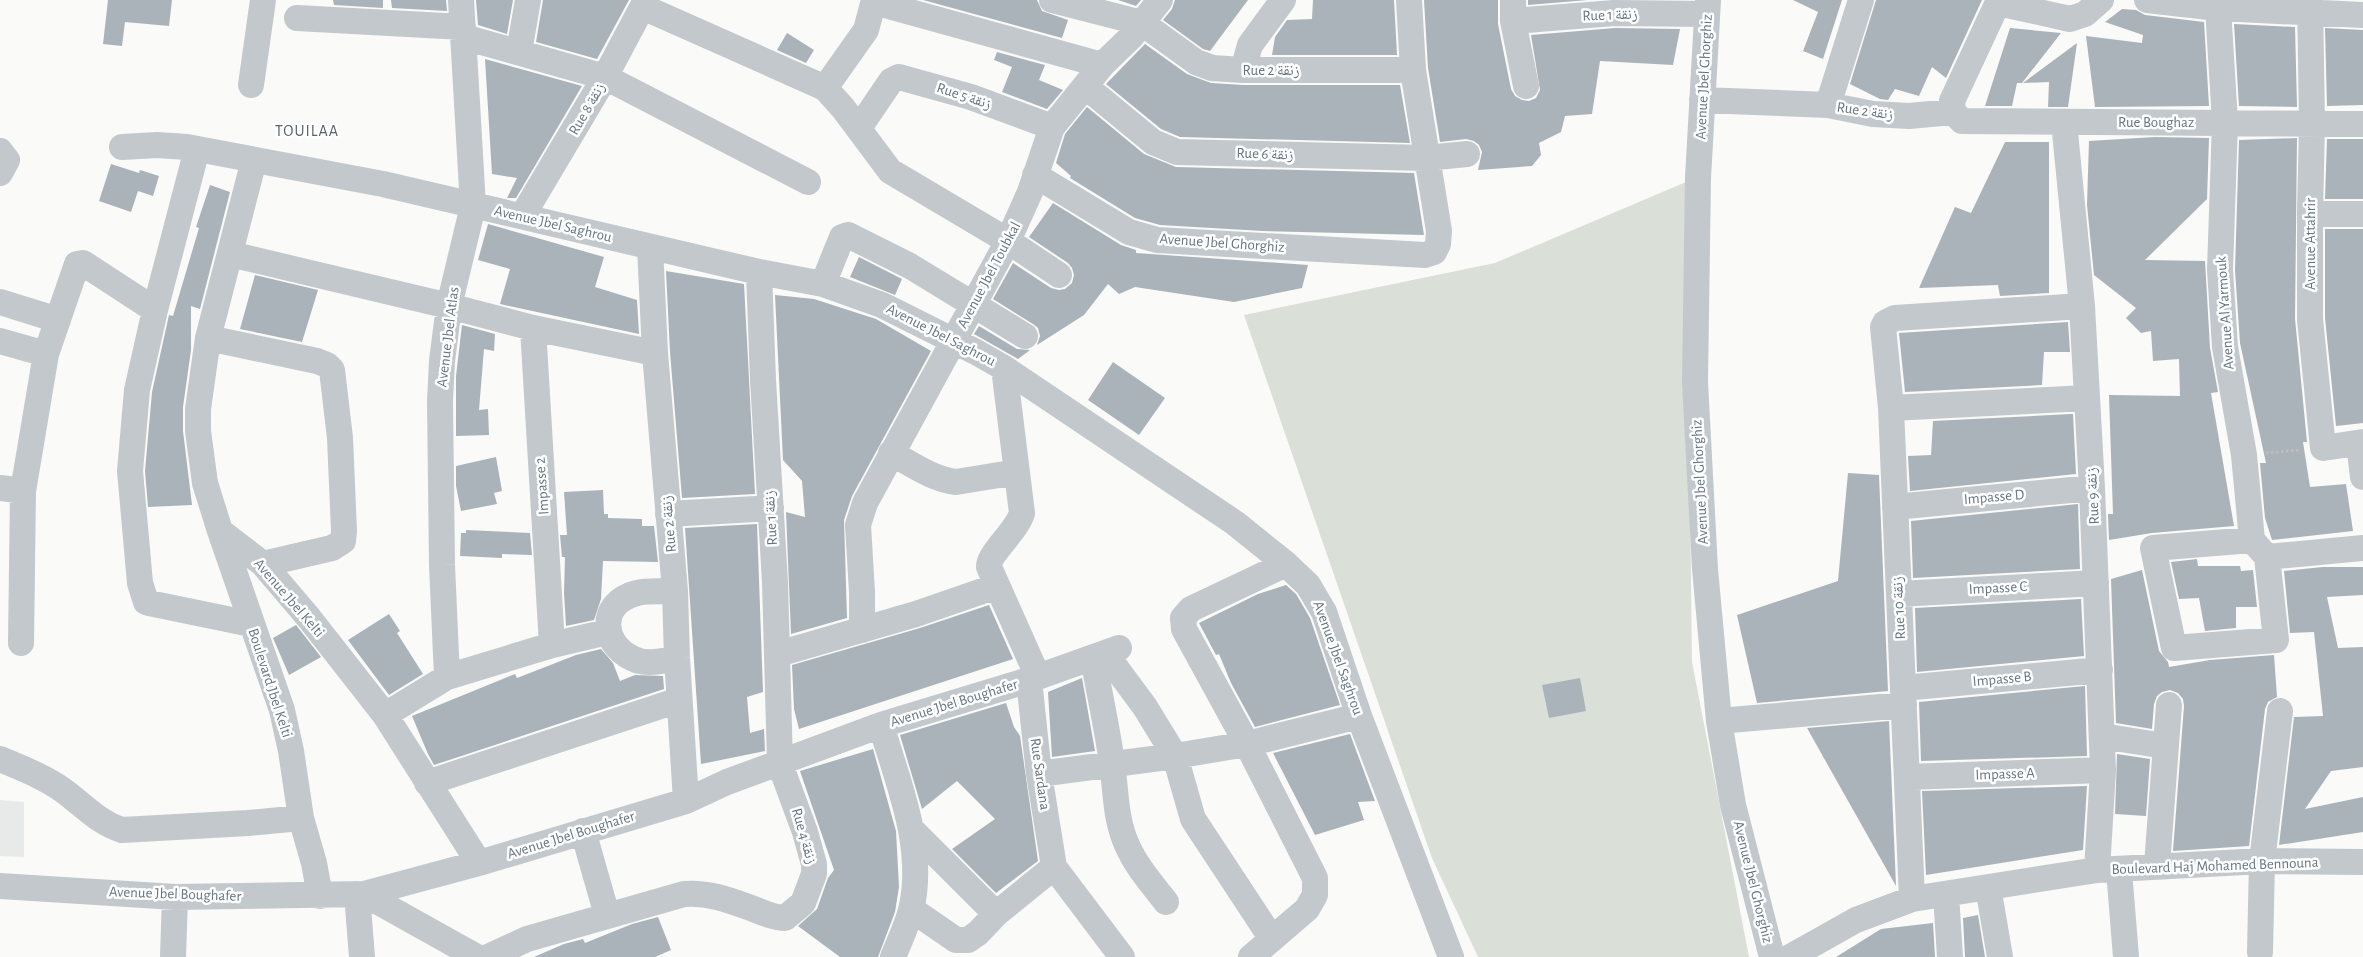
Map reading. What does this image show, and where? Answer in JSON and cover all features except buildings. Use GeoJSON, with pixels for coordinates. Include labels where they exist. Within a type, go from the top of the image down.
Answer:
{"type":"FeatureCollection","features":[{"type":"Feature","properties":{"kind":"street"},"geometry":{"type":"LineString","coordinates":[[251,85],[263,0]]}},
{"type":"Feature","properties":{"kind":"street","name":"Avenue Jbel Atlas"},"geometry":{"type":"LineString","coordinates":[[447,677],[442,565],[440,401],[442,361],[449,306],[473,206],[461,0]]}},
{"type":"Feature","properties":{"kind":"street"},"geometry":{"type":"LineString","coordinates":[[518,52],[528,0]]}},
{"type":"Feature","properties":{"kind":"street"},"geometry":{"type":"LineString","coordinates":[[1052,0],[1142,23]]}},
{"type":"Feature","properties":{"kind":"street","name":"Avenue Jbel Toubkal"},"geometry":{"type":"LineString","coordinates":[[862,630],[858,524],[865,503],[1024,208],[1052,127],[1102,65],[1142,23],[1160,0]]}},
{"type":"Feature","properties":{"kind":"street"},"geometry":{"type":"LineString","coordinates":[[1244,70],[1250,44],[1283,0]]}},
{"type":"Feature","properties":{"kind":"street"},"geometry":{"type":"LineString","coordinates":[[1409,0],[1413,70],[1426,158]]}},
{"type":"Feature","properties":{"kind":"street","name":"Rue 2 زنقة"},"geometry":{"type":"LineString","coordinates":[[1861,0],[1828,106],[1873,114],[1909,116],[1953,112]]}},
{"type":"Feature","properties":{"kind":"street"},"geometry":{"type":"LineString","coordinates":[[1953,112],[1952,101],[1999,1],[2070,19],[2085,14],[2101,0]]}},
{"type":"Feature","properties":{"kind":"street"},"geometry":{"type":"LineString","coordinates":[[2147,0],[2218,8],[2310,7],[2363,15]]}},
{"type":"Feature","properties":{"kind":"street"},"geometry":{"type":"LineString","coordinates":[[825,88],[866,30],[874,1],[1102,65]]}},
{"type":"Feature","properties":{"kind":"street"},"geometry":{"type":"LineString","coordinates":[[645,4],[825,88],[859,128],[890,171],[1008,240],[1059,275]]}},
{"type":"Feature","properties":{"kind":"street","name":"Rue 8 زنقة"},"geometry":{"type":"LineString","coordinates":[[523,215],[605,77],[645,4]]}},
{"type":"Feature","properties":{"kind":"street","name":"Rue 1 زنقة"},"geometry":{"type":"LineString","coordinates":[[1513,11],[1613,6],[1708,7]]}},
{"type":"Feature","properties":{"kind":"street","name":"Avenue Jbel Ghorghiz"},"geometry":{"type":"LineString","coordinates":[[1708,7],[1698,178],[1695,382],[1705,569],[1719,721],[1733,805],[1772,957]]}},
{"type":"Feature","properties":{"kind":"street","name":"Avenue Attahrir"},"geometry":{"type":"LineString","coordinates":[[2310,7],[2312,124],[2310,319],[2323,448]]}},
{"type":"Feature","properties":{"kind":"street","name":"Avenue Al Yarmouk"},"geometry":{"type":"LineString","coordinates":[[2218,8],[2226,122],[2220,270],[2225,347],[2276,640],[2174,648],[2153,548],[2260,549]]}},
{"type":"Feature","properties":{"kind":"street"},"geometry":{"type":"LineString","coordinates":[[1513,11],[1526,86]]}},
{"type":"Feature","properties":{"kind":"street"},"geometry":{"type":"LineString","coordinates":[[297,18],[464,32],[518,52],[605,77],[808,182]]}},
{"type":"Feature","properties":{"kind":"street","name":"Rue 2 زنقة"},"geometry":{"type":"LineString","coordinates":[[1142,23],[1196,62],[1212,68],[1244,70],[1413,70]]}},
{"type":"Feature","properties":{"kind":"street","name":"Rue 5 زنقة"},"geometry":{"type":"LineString","coordinates":[[859,128],[881,94],[893,79],[899,76],[971,97],[1052,127]]}},
{"type":"Feature","properties":{"kind":"street","name":"Rue 6 زنقة"},"geometry":{"type":"LineString","coordinates":[[1085,86],[1153,142],[1177,152],[1426,158],[1467,154]]}},
{"type":"Feature","properties":{"kind":"street"},"geometry":{"type":"LineString","coordinates":[[1702,100],[1828,106]]}},
{"type":"Feature","properties":{"kind":"street","name":"Rue Boughaz"},"geometry":{"type":"LineString","coordinates":[[1953,112],[1958,119],[1966,122],[2363,124]]}},
{"type":"Feature","properties":{"kind":"street","name":"Rue 9 زنقة"},"geometry":{"type":"LineString","coordinates":[[2064,122],[2082,306],[2092,488],[2108,870],[2126,957]]}},
{"type":"Feature","properties":{"kind":"street","name":"Avenue Jbel Saghrou"},"geometry":{"type":"LineString","coordinates":[[122,147],[157,145],[197,149],[383,184],[473,206],[523,215],[760,272],[823,284],[882,305],[1004,368],[1235,523],[1286,564],[1308,586],[1324,612],[1359,716],[1451,957]]}},
{"type":"Feature","properties":{"kind":"street"},"geometry":{"type":"LineString","coordinates":[[197,149],[154,310],[137,390],[130,471],[142,594],[146,602],[158,606],[251,624]]}},
{"type":"Feature","properties":{"kind":"street","name":"Avenue Jbel Ghorghiz"},"geometry":{"type":"LineString","coordinates":[[1035,175],[1129,232],[1157,240],[1425,255],[1434,252],[1437,247],[1439,231],[1426,158]]}},
{"type":"Feature","properties":{"kind":"street"},"geometry":{"type":"LineString","coordinates":[[220,531],[206,482],[198,431],[198,410],[208,338],[254,160]]}},
{"type":"Feature","properties":{"kind":"street"},"geometry":{"type":"LineString","coordinates":[[2310,214],[2363,214]]}},
{"type":"Feature","properties":{"kind":"street"},"geometry":{"type":"LineString","coordinates":[[823,284],[842,237],[848,235],[910,266],[974,303],[1025,336]]}},
{"type":"Feature","properties":{"kind":"street","name":"Rue 2 زنقة"},"geometry":{"type":"LineString","coordinates":[[650,246],[655,352],[675,592],[679,700],[686,801]]}},
{"type":"Feature","properties":{"kind":"street"},"geometry":{"type":"LineString","coordinates":[[230,254],[533,328],[655,352]]}},
{"type":"Feature","properties":{"kind":"street"},"geometry":{"type":"LineString","coordinates":[[21,643],[11,490],[46,354],[79,262],[90,267],[154,310]]}},
{"type":"Feature","properties":{"kind":"street","name":"Rue 1 زنقة"},"geometry":{"type":"LineString","coordinates":[[760,272],[763,380],[778,654],[780,764]]}},
{"type":"Feature","properties":{"kind":"street"},"geometry":{"type":"LineString","coordinates":[[0,302],[58,320]]}},
{"type":"Feature","properties":{"kind":"street","name":"Rue 10 زنقة"},"geometry":{"type":"LineString","coordinates":[[1912,899],[1891,408],[1882,331],[1884,324],[1895,318],[1978,311],[2082,306]]}},
{"type":"Feature","properties":{"kind":"street","name":"Impasse 2"},"geometry":{"type":"LineString","coordinates":[[533,328],[552,645]]}},
{"type":"Feature","properties":{"kind":"street"},"geometry":{"type":"LineString","coordinates":[[208,338],[317,361],[327,365],[332,370],[340,438],[343,541],[332,548],[263,564]]}},
{"type":"Feature","properties":{"kind":"street"},"geometry":{"type":"LineString","coordinates":[[0,341],[46,354]]}},
{"type":"Feature","properties":{"kind":"street"},"geometry":{"type":"LineString","coordinates":[[891,453],[938,479],[948,481],[956,482],[1017,472],[1004,368]]}},
{"type":"Feature","properties":{"kind":"street"},"geometry":{"type":"LineString","coordinates":[[1891,408],[2087,398]]}},
{"type":"Feature","properties":{"kind":"street"},"geometry":{"type":"LineString","coordinates":[[2323,448],[2361,442],[2363,477]]}},
{"type":"Feature","properties":{"kind":"street","name":"Rue Sardana"},"geometry":{"type":"LineString","coordinates":[[1017,472],[1022,513],[1017,527],[989,563],[996,586],[1033,678],[1039,774],[1054,868]]}},
{"type":"Feature","properties":{"kind":"street","name":"Impasse D"},"geometry":{"type":"LineString","coordinates":[[1895,507],[2092,488]]}},
{"type":"Feature","properties":{"kind":"street"},"geometry":{"type":"LineString","coordinates":[[668,514],[771,508]]}},
{"type":"Feature","properties":{"kind":"street","name":"Boulevard Jbel Kelti"},"geometry":{"type":"LineString","coordinates":[[220,531],[282,710],[291,751],[301,818],[314,863],[320,896]]}},
{"type":"Feature","properties":{"kind":"street","name":"Avenue Jbel Kelti"},"geometry":{"type":"LineString","coordinates":[[220,531],[263,564],[309,618],[385,715],[479,863]]}},
{"type":"Feature","properties":{"kind":"street"},"geometry":{"type":"LineString","coordinates":[[2260,549],[2363,548]]}},
{"type":"Feature","properties":{"kind":"street"},"geometry":{"type":"LineString","coordinates":[[1251,957],[1307,909],[1315,895],[1315,878],[1182,622],[1184,615],[1191,609],[1286,564]]}},
{"type":"Feature","properties":{"kind":"street","name":"Impasse C"},"geometry":{"type":"LineString","coordinates":[[1899,594],[2096,583]]}},
{"type":"Feature","properties":{"kind":"street"},"geometry":{"type":"LineString","coordinates":[[778,654],[862,630],[996,586]]}},
{"type":"Feature","properties":{"kind":"street"},"geometry":{"type":"LineString","coordinates":[[675,592],[638,593],[618,602],[609,618],[607,632],[610,638],[625,653],[638,660],[660,662],[677,658]]}},
{"type":"Feature","properties":{"kind":"street"},"geometry":{"type":"LineString","coordinates":[[385,715],[447,677],[552,645],[607,632]]}},
{"type":"Feature","properties":{"kind":"street"},"geometry":{"type":"LineString","coordinates":[[1106,652],[1145,707],[1174,756],[1193,819],[1272,939]]}},
{"type":"Feature","properties":{"kind":"street"},"geometry":{"type":"LineString","coordinates":[[1106,652],[1112,764],[1118,814],[1127,845],[1146,877],[1166,902]]}},
{"type":"Feature","properties":{"kind":"street","name":"Avenue Jbel Boughafer"},"geometry":{"type":"LineString","coordinates":[[0,886],[175,897],[360,894],[479,863],[686,801],[727,782],[780,764],[881,725],[1033,678],[1106,652]]}},
{"type":"Feature","properties":{"kind":"street","name":"Impasse B"},"geometry":{"type":"LineString","coordinates":[[1719,721],[2100,670]]}},
{"type":"Feature","properties":{"kind":"street"},"geometry":{"type":"LineString","coordinates":[[427,783],[679,700]]}},
{"type":"Feature","properties":{"kind":"street"},"geometry":{"type":"LineString","coordinates":[[2157,865],[2169,705]]}},
{"type":"Feature","properties":{"kind":"street"},"geometry":{"type":"LineString","coordinates":[[2260,952],[2259,908],[2262,861],[2280,711]]}},
{"type":"Feature","properties":{"kind":"street"},"geometry":{"type":"LineString","coordinates":[[1039,774],[1247,744],[1359,716]]}},
{"type":"Feature","properties":{"kind":"street"},"geometry":{"type":"LineString","coordinates":[[881,725],[911,829],[914,856],[911,909],[893,957]]}},
{"type":"Feature","properties":{"kind":"street"},"geometry":{"type":"LineString","coordinates":[[2102,736],[2165,746]]}},
{"type":"Feature","properties":{"kind":"street"},"geometry":{"type":"LineString","coordinates":[[0,759],[63,790],[106,825],[122,830],[301,818]]}},
{"type":"Feature","properties":{"kind":"street","name":"Rue 4 زنقة"},"geometry":{"type":"LineString","coordinates":[[607,914],[684,894],[698,893],[716,896],[775,917],[787,917],[803,903],[814,874],[814,864],[805,832],[780,764]]}},
{"type":"Feature","properties":{"kind":"street","name":"Impasse A"},"geometry":{"type":"LineString","coordinates":[[1907,777],[2103,770]]}},
{"type":"Feature","properties":{"kind":"street"},"geometry":{"type":"LineString","coordinates":[[911,829],[996,914]]}},
{"type":"Feature","properties":{"kind":"street"},"geometry":{"type":"LineString","coordinates":[[488,957],[516,942],[607,914],[583,831]]}},
{"type":"Feature","properties":{"kind":"street","name":"Boulevard Haj Mohamed Bennouna"},"geometry":{"type":"LineString","coordinates":[[1790,957],[1856,920],[1912,899],[2108,870],[2157,865],[2262,861],[2363,862]]}},
{"type":"Feature","properties":{"kind":"street"},"geometry":{"type":"LineString","coordinates":[[911,909],[956,940],[962,942],[978,933],[996,914],[1054,868],[1122,957]]}},
{"type":"Feature","properties":{"kind":"street"},"geometry":{"type":"LineString","coordinates":[[1988,887],[2000,957]]}},
{"type":"Feature","properties":{"kind":"street"},"geometry":{"type":"LineString","coordinates":[[360,894],[362,957]]}},
{"type":"Feature","properties":{"kind":"street"},"geometry":{"type":"LineString","coordinates":[[360,894],[477,957]]}},
{"type":"Feature","properties":{"kind":"street"},"geometry":{"type":"LineString","coordinates":[[1946,894],[1950,957]]}},
{"type":"Feature","properties":{"kind":"street"},"geometry":{"type":"LineString","coordinates":[[173,957],[175,897]]}},
{"type":"Feature","properties":{"kind":"path"},"geometry":{"type":"LineString","coordinates":[[2244,455],[2323,448]]}},
{"type":"Feature","properties":{"kind":"shaded area"},"geometry":{"type":"Polygon","coordinates":[[[1686,182],[1692,662],[1749,957],[1478,957],[1432,858],[1244,315],[1495,263],[1686,182]]]}},
{"type":"Feature","properties":{"kind":"shaded area"},"geometry":{"type":"Polygon","coordinates":[[[0,800],[24,802],[24,857],[0,856],[0,800]]]}},
{"type":"Feature","properties":{"kind":"district","name":"TOUILAA"},"geometry":{"type":"Point","coordinates":[307,131]}}]}
